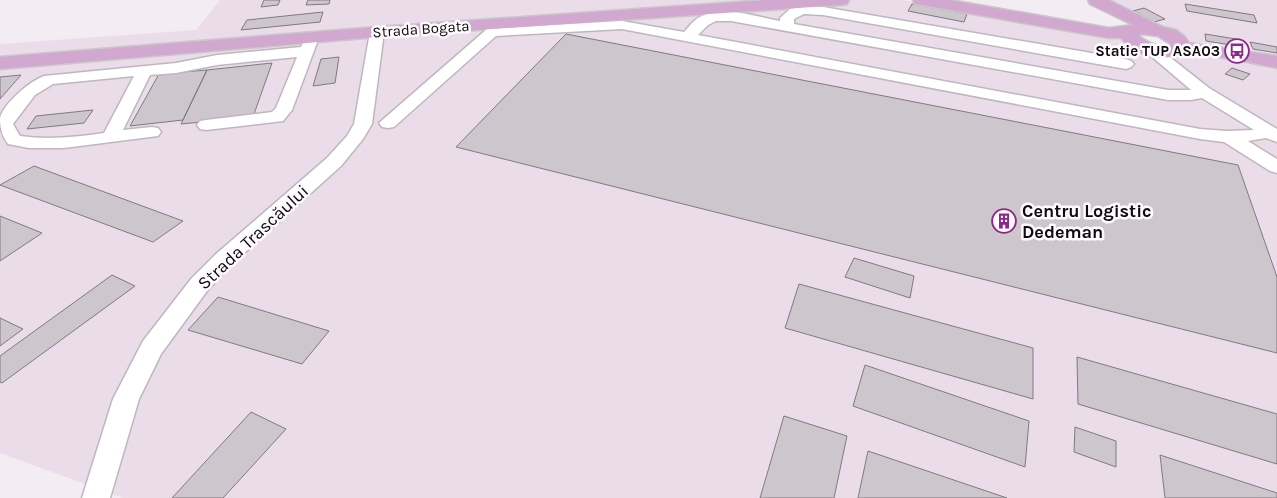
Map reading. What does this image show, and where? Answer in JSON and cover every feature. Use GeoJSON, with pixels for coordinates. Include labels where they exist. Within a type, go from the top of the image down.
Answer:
{"type":"FeatureCollection","features":[{"type":"Feature","properties":{"kind":"main road","name":"Strada Bogata"},"geometry":{"type":"LineString","coordinates":[[0,63],[310,44],[377,32],[841,0]]}},
{"type":"Feature","properties":{"kind":"main road"},"geometry":{"type":"LineString","coordinates":[[921,0],[1109,33],[1135,31],[1173,47]]}},
{"type":"Feature","properties":{"kind":"main road"},"geometry":{"type":"LineString","coordinates":[[1096,0],[1135,31],[1152,50],[1173,47],[1201,48],[1277,62]]}},
{"type":"Feature","properties":{"kind":"street"},"geometry":{"type":"LineString","coordinates":[[787,27],[787,18],[794,12],[803,9],[874,21],[904,18],[1089,49],[1110,55],[1126,64],[1131,88]]}},
{"type":"Feature","properties":{"kind":"street"},"geometry":{"type":"LineString","coordinates":[[689,36],[704,19],[715,16],[787,27],[1168,95],[1190,95],[1205,92]]}},
{"type":"Feature","properties":{"kind":"street"},"geometry":{"type":"LineString","coordinates":[[388,123],[492,32],[622,25],[689,36],[1200,134],[1229,137],[1273,134]]}},
{"type":"Feature","properties":{"kind":"street","name":"Strada Trascăului"},"geometry":{"type":"LineString","coordinates":[[96,498],[126,399],[152,348],[198,285],[224,259],[334,162],[354,139],[363,124],[377,32]]}},
{"type":"Feature","properties":{"kind":"street"},"geometry":{"type":"LineString","coordinates":[[152,132],[62,142],[26,142],[14,140],[4,124],[29,90],[37,83],[50,79],[176,68],[310,44]]}},
{"type":"Feature","properties":{"kind":"street"},"geometry":{"type":"LineString","coordinates":[[206,125],[277,117],[284,110],[310,44]]}},
{"type":"Feature","properties":{"kind":"street"},"geometry":{"type":"LineString","coordinates":[[1173,47],[1179,73],[1205,92],[1273,134]]}},
{"type":"Feature","properties":{"kind":"street"},"geometry":{"type":"LineString","coordinates":[[111,136],[145,70]]}},
{"type":"Feature","properties":{"kind":"street"},"geometry":{"type":"LineString","coordinates":[[1229,137],[1277,168]]}},
{"type":"Feature","properties":{"kind":"shaded area"},"geometry":{"type":"Polygon","coordinates":[[[220,0],[903,0],[1198,52],[1109,0],[1277,0],[1277,498],[123,498],[0,453],[0,44],[196,30],[220,0]]]}},
{"type":"Feature","properties":{"kind":"building"},"geometry":{"type":"Polygon","coordinates":[[[264,0],[280,0],[278,5],[261,7],[264,0]]]}},
{"type":"Feature","properties":{"kind":"building"},"geometry":{"type":"Polygon","coordinates":[[[308,0],[330,0],[329,4],[306,5],[308,0]]]}},
{"type":"Feature","properties":{"kind":"building"},"geometry":{"type":"Polygon","coordinates":[[[912,4],[967,14],[964,22],[908,11],[912,4]]]}},
{"type":"Feature","properties":{"kind":"building"},"geometry":{"type":"Polygon","coordinates":[[[1185,4],[1254,15],[1257,23],[1187,11],[1185,4]]]}},
{"type":"Feature","properties":{"kind":"building"},"geometry":{"type":"Polygon","coordinates":[[[1144,8],[1165,19],[1154,22],[1133,11],[1144,8]]]}},
{"type":"Feature","properties":{"kind":"building"},"geometry":{"type":"Polygon","coordinates":[[[323,12],[320,22],[241,30],[247,20],[323,12]]]}},
{"type":"Feature","properties":{"kind":"building","name":"Centru Logistic Dedeman"},"geometry":{"type":"Polygon","coordinates":[[[566,34],[1238,165],[1277,277],[1277,353],[456,147],[566,34]]]}},
{"type":"Feature","properties":{"kind":"building"},"geometry":{"type":"Polygon","coordinates":[[[1205,34],[1236,39],[1238,46],[1206,41],[1205,34]]]}},
{"type":"Feature","properties":{"kind":"building"},"geometry":{"type":"Polygon","coordinates":[[[1250,42],[1277,47],[1277,53],[1253,49],[1250,42]]]}},
{"type":"Feature","properties":{"kind":"building"},"geometry":{"type":"Polygon","coordinates":[[[339,57],[335,83],[313,86],[321,59],[339,57]]]}},
{"type":"Feature","properties":{"kind":"building"},"geometry":{"type":"Polygon","coordinates":[[[272,63],[253,117],[181,124],[207,70],[272,63]]]}},
{"type":"Feature","properties":{"kind":"building"},"geometry":{"type":"Polygon","coordinates":[[[1232,68],[1250,74],[1243,80],[1225,74],[1232,68]]]}},
{"type":"Feature","properties":{"kind":"building"},"geometry":{"type":"Polygon","coordinates":[[[207,70],[183,120],[130,126],[159,74],[207,70]]]}},
{"type":"Feature","properties":{"kind":"building"},"geometry":{"type":"Polygon","coordinates":[[[21,75],[0,99],[0,77],[21,75]]]}},
{"type":"Feature","properties":{"kind":"building"},"geometry":{"type":"Polygon","coordinates":[[[93,110],[84,123],[27,129],[36,116],[93,110]]]}},
{"type":"Feature","properties":{"kind":"building"},"geometry":{"type":"Polygon","coordinates":[[[34,166],[183,221],[153,242],[0,185],[34,166]]]}},
{"type":"Feature","properties":{"kind":"building"},"geometry":{"type":"Polygon","coordinates":[[[0,216],[42,233],[0,261],[0,216]]]}},
{"type":"Feature","properties":{"kind":"building"},"geometry":{"type":"Polygon","coordinates":[[[854,258],[914,276],[910,298],[845,277],[854,258]]]}},
{"type":"Feature","properties":{"kind":"building"},"geometry":{"type":"Polygon","coordinates":[[[112,275],[135,286],[2,383],[0,382],[0,356],[112,275]]]}},
{"type":"Feature","properties":{"kind":"building"},"geometry":{"type":"Polygon","coordinates":[[[799,284],[1033,348],[1033,399],[785,328],[799,284]]]}},
{"type":"Feature","properties":{"kind":"building"},"geometry":{"type":"Polygon","coordinates":[[[218,297],[329,331],[302,364],[188,330],[218,297]]]}},
{"type":"Feature","properties":{"kind":"building"},"geometry":{"type":"Polygon","coordinates":[[[0,318],[23,329],[0,346],[0,318]]]}},
{"type":"Feature","properties":{"kind":"building"},"geometry":{"type":"Polygon","coordinates":[[[1077,357],[1277,414],[1277,464],[1078,404],[1077,357]]]}},
{"type":"Feature","properties":{"kind":"building"},"geometry":{"type":"Polygon","coordinates":[[[865,365],[1029,421],[1025,467],[853,406],[865,365]]]}},
{"type":"Feature","properties":{"kind":"building"},"geometry":{"type":"Polygon","coordinates":[[[251,412],[286,429],[223,498],[172,498],[251,412]]]}},
{"type":"Feature","properties":{"kind":"building"},"geometry":{"type":"Polygon","coordinates":[[[784,416],[847,436],[834,498],[760,498],[784,416]]]}},
{"type":"Feature","properties":{"kind":"building"},"geometry":{"type":"Polygon","coordinates":[[[1075,427],[1116,441],[1116,467],[1074,452],[1075,427]]]}},
{"type":"Feature","properties":{"kind":"building"},"geometry":{"type":"Polygon","coordinates":[[[868,451],[1007,498],[858,498],[868,451]]]}},
{"type":"Feature","properties":{"kind":"building"},"geometry":{"type":"Polygon","coordinates":[[[1160,455],[1277,493],[1277,498],[1165,498],[1160,455]]]}},
{"type":"Feature","properties":{"kind":"place","name":"Statie TUP ASA03"},"geometry":{"type":"Point","coordinates":[1237,51]}},
{"type":"Feature","properties":{"kind":"place","name":"Centru Logistic Dedeman"},"geometry":{"type":"Point","coordinates":[1004,221]}}]}
